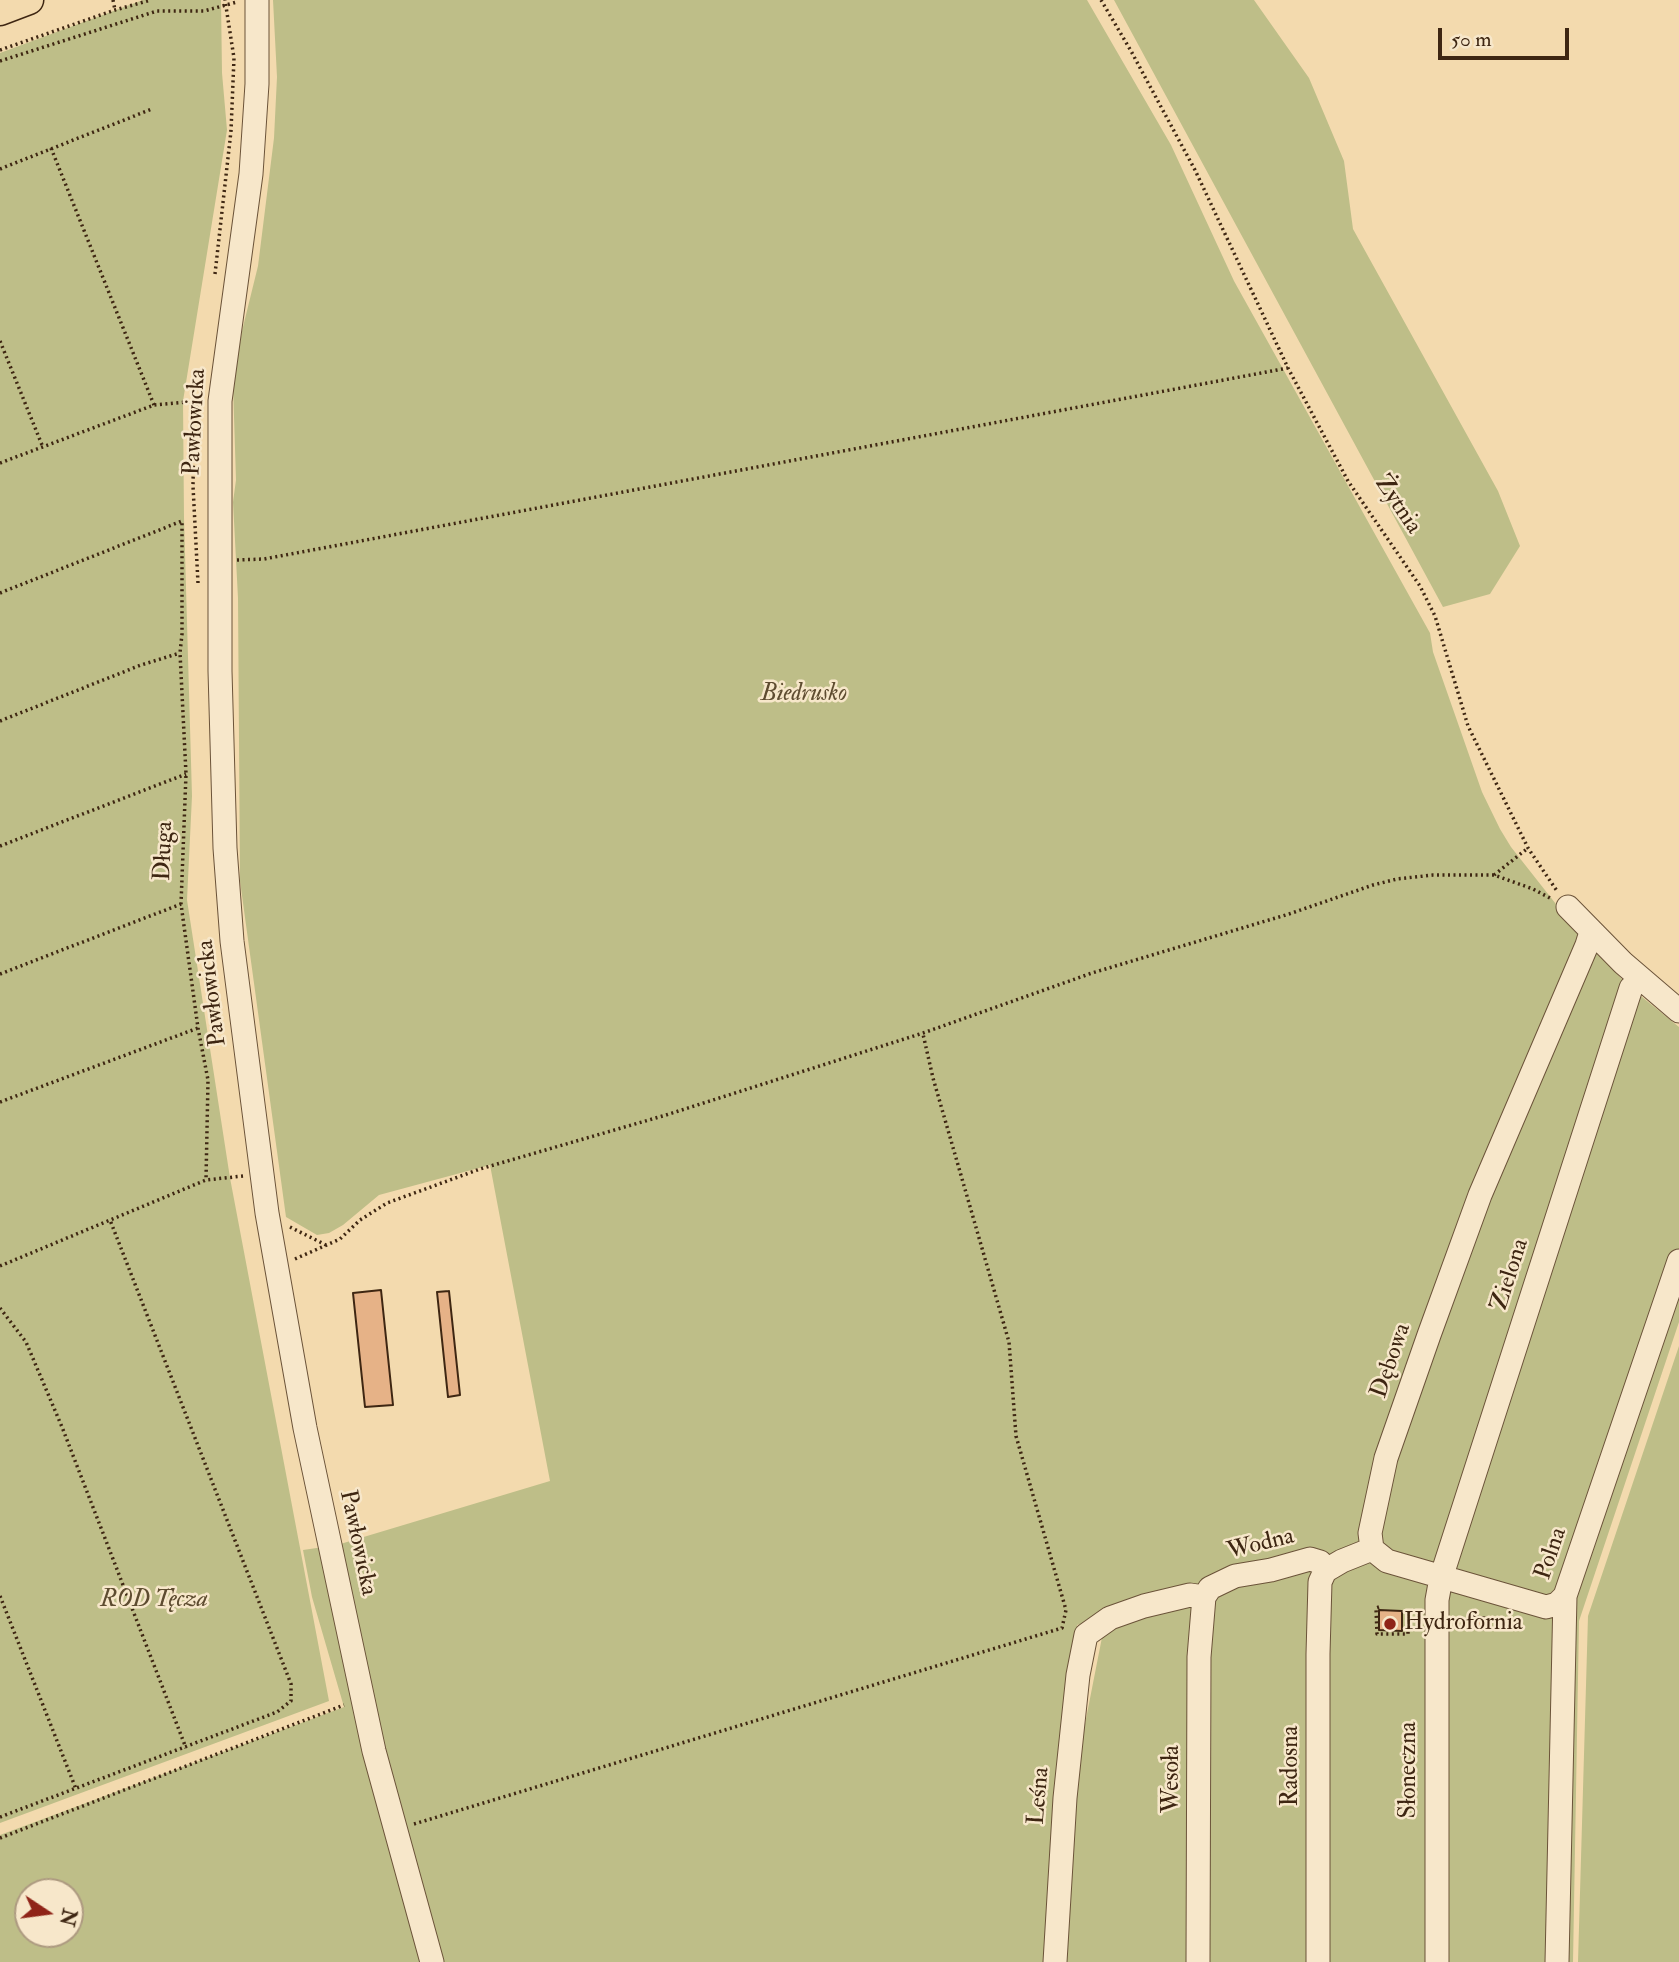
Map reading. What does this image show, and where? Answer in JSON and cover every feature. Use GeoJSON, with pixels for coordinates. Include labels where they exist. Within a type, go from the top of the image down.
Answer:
{"type":"FeatureCollection","features":[{"type":"Feature","properties":{"kind":"main road"},"geometry":{"type":"LineString","coordinates":[[0,11],[29,0]]}},
{"type":"Feature","properties":{"kind":"street","name":"Pawłowicka"},"geometry":{"type":"LineString","coordinates":[[257,0],[257,84],[251,174],[206,397],[219,562],[225,848],[232,941],[267,1213],[303,1415],[374,1751],[432,1962]]}},
{"type":"Feature","properties":{"kind":"street"},"geometry":{"type":"LineString","coordinates":[[1568,907],[1591,932],[1679,1012]]}},
{"type":"Feature","properties":{"kind":"street","name":"Dębowa"},"geometry":{"type":"LineString","coordinates":[[1372,1549],[1370,1533],[1386,1458],[1480,1195],[1591,932]]}},
{"type":"Feature","properties":{"kind":"street","name":"Zielona"},"geometry":{"type":"LineString","coordinates":[[1441,1578],[1631,988]]}},
{"type":"Feature","properties":{"kind":"street","name":"Polna"},"geometry":{"type":"LineString","coordinates":[[1557,1962],[1565,1596],[1679,1261]]}},
{"type":"Feature","properties":{"kind":"street"},"geometry":{"type":"LineString","coordinates":[[1372,1549],[1387,1561],[1546,1607],[1557,1604],[1565,1596]]}},
{"type":"Feature","properties":{"kind":"street","name":"Wodna"},"geometry":{"type":"LineString","coordinates":[[1086,1635],[1110,1618],[1144,1606],[1190,1595],[1203,1597],[1210,1588],[1236,1576],[1310,1559],[1321,1563],[1325,1571],[1372,1549]]}},
{"type":"Feature","properties":{"kind":"street","name":"Radosna"},"geometry":{"type":"LineString","coordinates":[[1318,1962],[1318,1654],[1320,1582],[1325,1571]]}},
{"type":"Feature","properties":{"kind":"street","name":"Słoneczna"},"geometry":{"type":"LineString","coordinates":[[1437,1962],[1436,1609],[1441,1578]]}},
{"type":"Feature","properties":{"kind":"street","name":"Wesoła"},"geometry":{"type":"LineString","coordinates":[[1198,1962],[1199,1657],[1203,1597]]}},
{"type":"Feature","properties":{"kind":"street","name":"Leśna"},"geometry":{"type":"LineString","coordinates":[[1055,1962],[1065,1798],[1078,1675],[1086,1635]]}},
{"type":"Feature","properties":{"kind":"path"},"geometry":{"type":"LineString","coordinates":[[113,0],[115,10]]}},
{"type":"Feature","properties":{"kind":"path"},"geometry":{"type":"LineString","coordinates":[[0,50],[151,0]]}},
{"type":"Feature","properties":{"kind":"path"},"geometry":{"type":"LineString","coordinates":[[0,61],[157,11],[204,11],[225,2],[246,0]]}},
{"type":"Feature","properties":{"kind":"path","name":"Żytnia"},"geometry":{"type":"LineString","coordinates":[[1101,0],[1195,170],[1288,368],[1348,481],[1420,586],[1435,616],[1468,726],[1528,848],[1568,907]]}},
{"type":"Feature","properties":{"kind":"path"},"geometry":{"type":"LineString","coordinates":[[215,279],[231,131],[234,58],[225,2]]}},
{"type":"Feature","properties":{"kind":"path"},"geometry":{"type":"LineString","coordinates":[[0,169],[152,109]]}},
{"type":"Feature","properties":{"kind":"path"},"geometry":{"type":"LineString","coordinates":[[51,148],[154,405]]}},
{"type":"Feature","properties":{"kind":"path"},"geometry":{"type":"LineString","coordinates":[[0,341],[42,446]]}},
{"type":"Feature","properties":{"kind":"path"},"geometry":{"type":"LineString","coordinates":[[219,562],[264,559],[1288,368]]}},
{"type":"Feature","properties":{"kind":"path"},"geometry":{"type":"LineString","coordinates":[[0,463],[154,405],[206,397]]}},
{"type":"Feature","properties":{"kind":"path","name":"Długa"},"geometry":{"type":"LineString","coordinates":[[0,593],[182,521],[180,653],[186,774],[181,904],[208,1080],[206,1180]]}},
{"type":"Feature","properties":{"kind":"path"},"geometry":{"type":"LineString","coordinates":[[0,720],[141,665],[180,653]]}},
{"type":"Feature","properties":{"kind":"path"},"geometry":{"type":"LineString","coordinates":[[0,846],[186,774]]}},
{"type":"Feature","properties":{"kind":"path"},"geometry":{"type":"LineString","coordinates":[[1494,875],[1528,848]]}},
{"type":"Feature","properties":{"kind":"path"},"geometry":{"type":"LineString","coordinates":[[295,1259],[340,1239],[369,1214],[398,1198],[480,1170],[666,1115],[923,1033],[1092,973],[1289,914],[1373,885],[1433,875],[1494,875],[1533,889],[1568,907]]}},
{"type":"Feature","properties":{"kind":"path"},"geometry":{"type":"LineString","coordinates":[[0,974],[181,904]]}},
{"type":"Feature","properties":{"kind":"path"},"geometry":{"type":"LineString","coordinates":[[0,1102],[198,1028]]}},
{"type":"Feature","properties":{"kind":"path"},"geometry":{"type":"LineString","coordinates":[[396,1830],[1062,1628],[1066,1610],[1016,1436],[1009,1342],[933,1079],[923,1033]]}},
{"type":"Feature","properties":{"kind":"path"},"geometry":{"type":"LineString","coordinates":[[0,1266],[206,1180],[262,1173]]}},
{"type":"Feature","properties":{"kind":"path"},"geometry":{"type":"LineString","coordinates":[[267,1213],[326,1245]]}},
{"type":"Feature","properties":{"kind":"path"},"geometry":{"type":"LineString","coordinates":[[0,1817],[186,1748],[276,1712],[291,1701],[290,1685],[110,1220]]}},
{"type":"Feature","properties":{"kind":"path"},"geometry":{"type":"LineString","coordinates":[[0,1308],[26,1342],[67,1440],[186,1748]]}},
{"type":"Feature","properties":{"kind":"path"},"geometry":{"type":"LineString","coordinates":[[0,1596],[76,1789]]}},
{"type":"Feature","properties":{"kind":"path"},"geometry":{"type":"LineString","coordinates":[[1379,1607],[1376,1608],[1377,1634],[1408,1634],[1408,1631]]}},
{"type":"Feature","properties":{"kind":"path"},"geometry":{"type":"LineString","coordinates":[[0,1838],[364,1697]]}},
{"type":"Feature","properties":{"kind":"green space","name":"ROD Tęcza"},"geometry":{"type":"Polygon","coordinates":[[[143,0],[221,0],[222,73],[227,130],[183,401],[192,796],[187,900],[230,1178],[329,1701],[0,1823],[0,53],[143,0]]]}},
{"type":"Feature","properties":{"kind":"green space","name":"Biedrusko"},"geometry":{"type":"Polygon","coordinates":[[[273,0],[1087,0],[1171,145],[1234,281],[1430,633],[1433,652],[1482,792],[1500,829],[1511,847],[1589,946],[1631,988],[1679,1027],[1679,1322],[1579,1621],[1573,1962],[0,1962],[0,1835],[344,1707],[312,1597],[303,1550],[337,1545],[550,1481],[490,1165],[379,1195],[343,1225],[329,1233],[317,1235],[286,1217],[240,881],[238,598],[233,502],[236,480],[233,385],[242,331],[258,266],[274,138],[277,77],[273,0]],[[1106,1617],[1077,1625],[1062,1841],[1106,1617]]]}},
{"type":"Feature","properties":{"kind":"green space"},"geometry":{"type":"Polygon","coordinates":[[[1114,0],[1254,0],[1309,78],[1344,161],[1353,229],[1498,491],[1520,546],[1490,594],[1443,607],[1114,0]]]}},
{"type":"Feature","properties":{"kind":"green space"},"geometry":{"type":"Polygon","coordinates":[[[1679,1346],[1679,1962],[1578,1962],[1588,1616],[1679,1346]]]}},
{"type":"Feature","properties":{"kind":"building"},"geometry":{"type":"Polygon","coordinates":[[[381,1290],[393,1405],[365,1407],[353,1293],[381,1290]]]}},
{"type":"Feature","properties":{"kind":"building"},"geometry":{"type":"Polygon","coordinates":[[[449,1291],[460,1395],[448,1397],[437,1292],[449,1291]]]}},
{"type":"Feature","properties":{"kind":"building","name":"Hydrofornia"},"geometry":{"type":"Polygon","coordinates":[[[1379,1610],[1402,1611],[1402,1631],[1379,1630],[1379,1610]]]}},
{"type":"Feature","properties":{"kind":"building"},"geometry":{"type":"Polygon","coordinates":[[[1473,1616],[1489,1618],[1488,1630],[1472,1628],[1473,1616]]]}},
{"type":"Feature","properties":{"kind":"place","name":"Hydrofornia"},"geometry":{"type":"Point","coordinates":[1390,1624]}}]}
